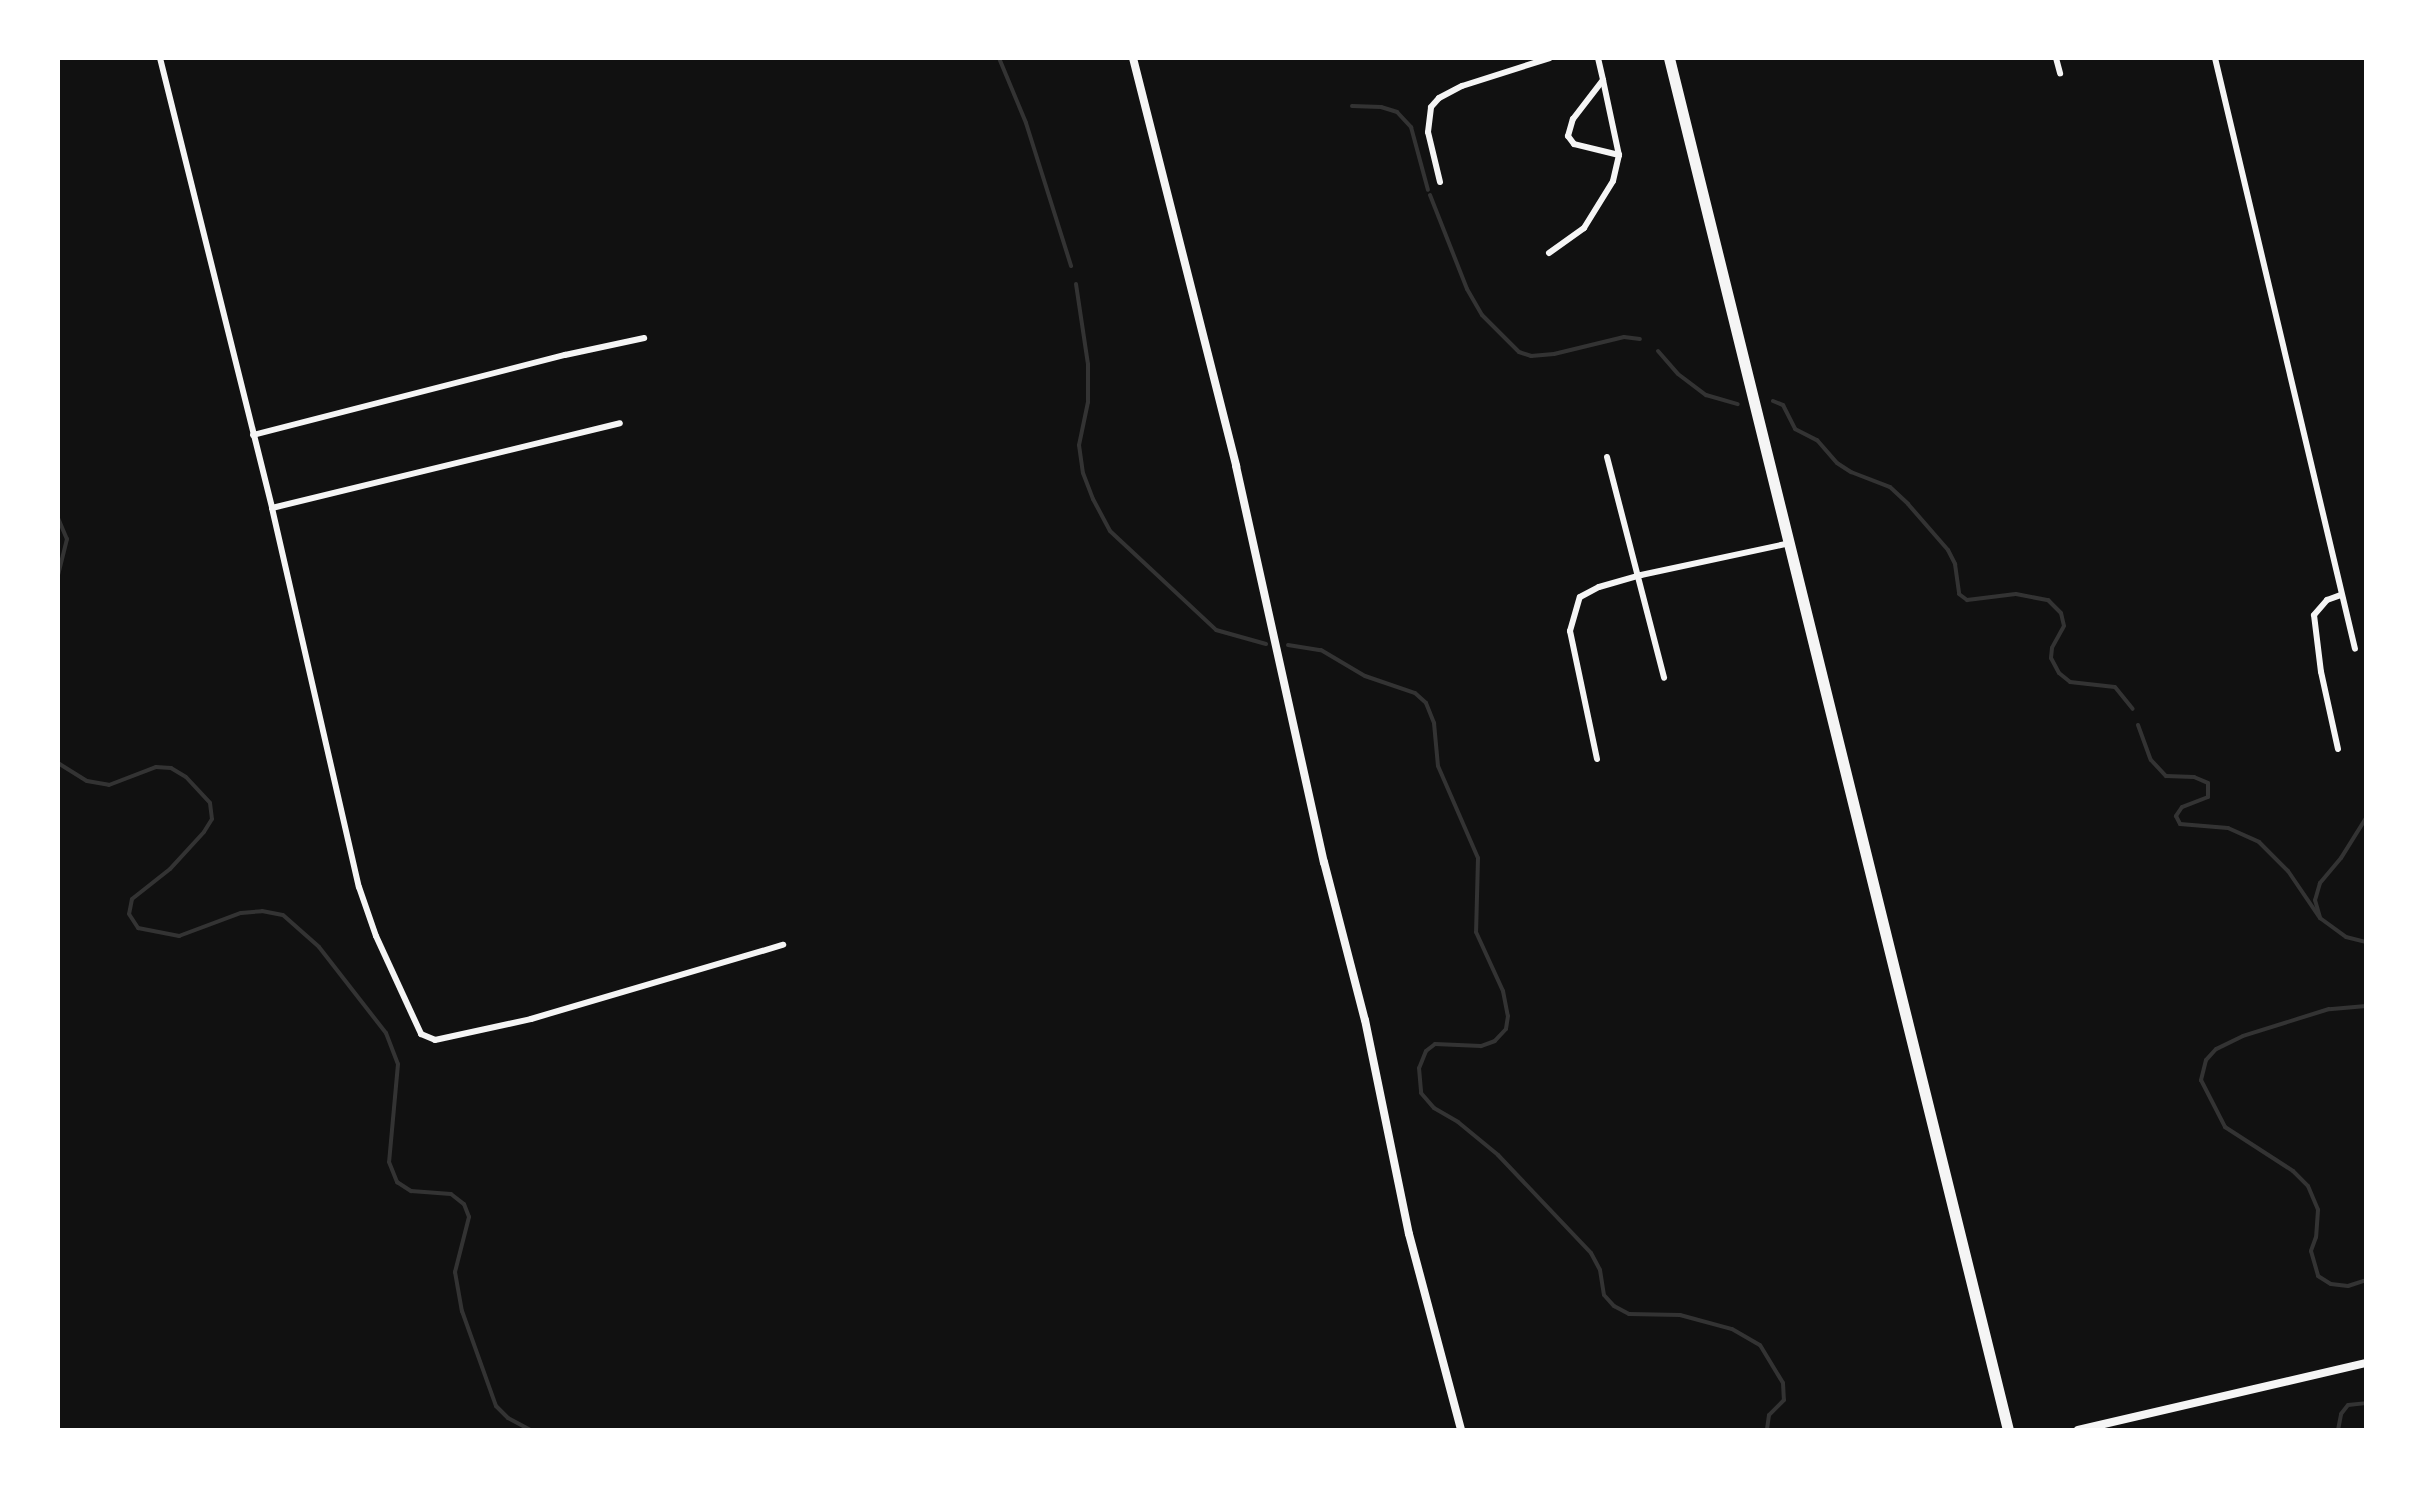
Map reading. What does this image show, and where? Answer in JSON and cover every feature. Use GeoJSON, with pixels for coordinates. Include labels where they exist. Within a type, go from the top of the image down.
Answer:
{"type":"FeatureCollection","features":[{"type":"Feature","properties":{"kind":"highway"},"geometry":{"type":"LineString","coordinates":[[1669,58],[2008,1430]]}},
{"type":"Feature","properties":{"kind":"street"},"geometry":{"type":"LineString","coordinates":[[160,58],[272,508],[365,911],[425,1038],[440,1039],[590,1004],[713,963],[783,945]]}},
{"type":"Feature","properties":{"kind":"street"},"geometry":{"type":"LineString","coordinates":[[1133,58],[1239,481],[1324,862],[1365,1020],[1409,1234],[1461,1430]]}},
{"type":"Feature","properties":{"kind":"street"},"geometry":{"type":"LineString","coordinates":[[1440,182],[1429,146],[1431,107],[1439,98],[1462,86],[1550,58]]}},
{"type":"Feature","properties":{"kind":"street"},"geometry":{"type":"LineString","coordinates":[[1549,253],[1584,228],[1617,173],[1619,155],[1598,58]]}},
{"type":"Feature","properties":{"kind":"street"},"geometry":{"type":"LineString","coordinates":[[2056,58],[2060,73]]}},
{"type":"Feature","properties":{"kind":"street"},"geometry":{"type":"LineString","coordinates":[[2215,58],[2355,649]]}},
{"type":"Feature","properties":{"kind":"street"},"geometry":{"type":"LineString","coordinates":[[1603,80],[1573,119],[1568,136],[1574,144],[1619,155]]}},
{"type":"Feature","properties":{"kind":"street"},"geometry":{"type":"LineString","coordinates":[[253,435],[565,355],[644,338]]}},
{"type":"Feature","properties":{"kind":"street"},"geometry":{"type":"LineString","coordinates":[[272,508],[620,423]]}},
{"type":"Feature","properties":{"kind":"street"},"geometry":{"type":"LineString","coordinates":[[1607,457],[1641,575],[1664,678]]}},
{"type":"Feature","properties":{"kind":"street"},"geometry":{"type":"LineString","coordinates":[[1597,759],[1570,631],[1571,616],[1580,597],[1641,575],[1790,543]]}},
{"type":"Feature","properties":{"kind":"street"},"geometry":{"type":"LineString","coordinates":[[2338,749],[2321,672],[2314,615],[2327,600],[2341,595]]}},
{"type":"Feature","properties":{"kind":"street"},"geometry":{"type":"LineString","coordinates":[[2078,1430],[2366,1363]]}},
{"type":"Feature","properties":{"kind":"waterway"},"geometry":{"type":"LineString","coordinates":[[999,58],[1026,123],[1071,266]]}},
{"type":"Feature","properties":{"kind":"waterway"},"geometry":{"type":"LineString","coordinates":[[1352,106],[1381,107],[1397,112],[1411,127],[1428,190]]}},
{"type":"Feature","properties":{"kind":"waterway"},"geometry":{"type":"LineString","coordinates":[[1430,195],[1467,289],[1482,315],[1519,352],[1531,356],[1554,354],[1624,337],[1640,339]]}},
{"type":"Feature","properties":{"kind":"waterway"},"geometry":{"type":"LineString","coordinates":[[1076,284],[1088,364],[1088,402],[1079,445],[1083,473],[1093,499],[1110,531],[1216,630],[1266,644]]}},
{"type":"Feature","properties":{"kind":"waterway"},"geometry":{"type":"LineString","coordinates":[[1658,351],[1678,374],[1706,395],[1738,404]]}},
{"type":"Feature","properties":{"kind":"waterway"},"geometry":{"type":"LineString","coordinates":[[1773,401],[1783,405],[1795,429],[1817,440],[1837,463],[1851,472],[1890,487],[1908,504],[1948,550],[1955,564],[1959,594],[1967,600],[2016,594],[2048,600],[2061,613],[2064,626],[2052,648],[2051,658],[2059,673],[2070,682],[2115,687],[2133,709]]}},
{"type":"Feature","properties":{"kind":"waterway"},"geometry":{"type":"LineString","coordinates":[[58,518],[67,539],[58,574]]}},
{"type":"Feature","properties":{"kind":"waterway"},"geometry":{"type":"LineString","coordinates":[[1288,645],[1321,650],[1365,676],[1415,693],[1426,703],[1434,723],[1438,766],[1478,858],[1476,932],[1503,991],[1508,1016],[1506,1029],[1495,1041],[1481,1046],[1435,1044],[1426,1051],[1419,1068],[1421,1093],[1434,1108],[1458,1122],[1498,1155],[1591,1253],[1600,1270],[1604,1295],[1614,1306],[1629,1314],[1680,1315],[1732,1329],[1760,1345],[1783,1383],[1784,1400],[1769,1415],[1767,1430]]}},
{"type":"Feature","properties":{"kind":"waterway"},"geometry":{"type":"LineString","coordinates":[[2138,725],[2151,760],[2166,776],[2194,777],[2208,783],[2208,797],[2182,807],[2176,816],[2180,824],[2228,828],[2259,842],[2288,871],[2320,918]]}},
{"type":"Feature","properties":{"kind":"waterway"},"geometry":{"type":"LineString","coordinates":[[58,763],[87,781],[109,785],[156,767],[171,768],[186,777],[210,803],[212,819],[204,832],[170,869],[132,899],[129,914],[138,928],[179,936],[241,913],[262,911],[283,915],[319,947],[386,1033],[398,1064],[389,1162],[397,1182],[411,1191],[451,1194],[464,1204],[469,1217],[455,1272],[462,1311],[496,1406],[508,1418],[531,1430]]}},
{"type":"Feature","properties":{"kind":"waterway"},"geometry":{"type":"LineString","coordinates":[[2366,818],[2341,858],[2320,883],[2315,900],[2320,918],[2346,937],[2366,942]]}},
{"type":"Feature","properties":{"kind":"waterway"},"geometry":{"type":"LineString","coordinates":[[2366,1006],[2329,1009],[2243,1036],[2216,1049],[2206,1060],[2201,1080],[2225,1127],[2293,1171],[2308,1186],[2318,1210],[2316,1237],[2311,1251],[2318,1276],[2331,1284],[2348,1286],[2366,1280]]}},
{"type":"Feature","properties":{"kind":"waterway"},"geometry":{"type":"LineString","coordinates":[[2338,1430],[2341,1414],[2348,1405],[2366,1403]]}}]}
